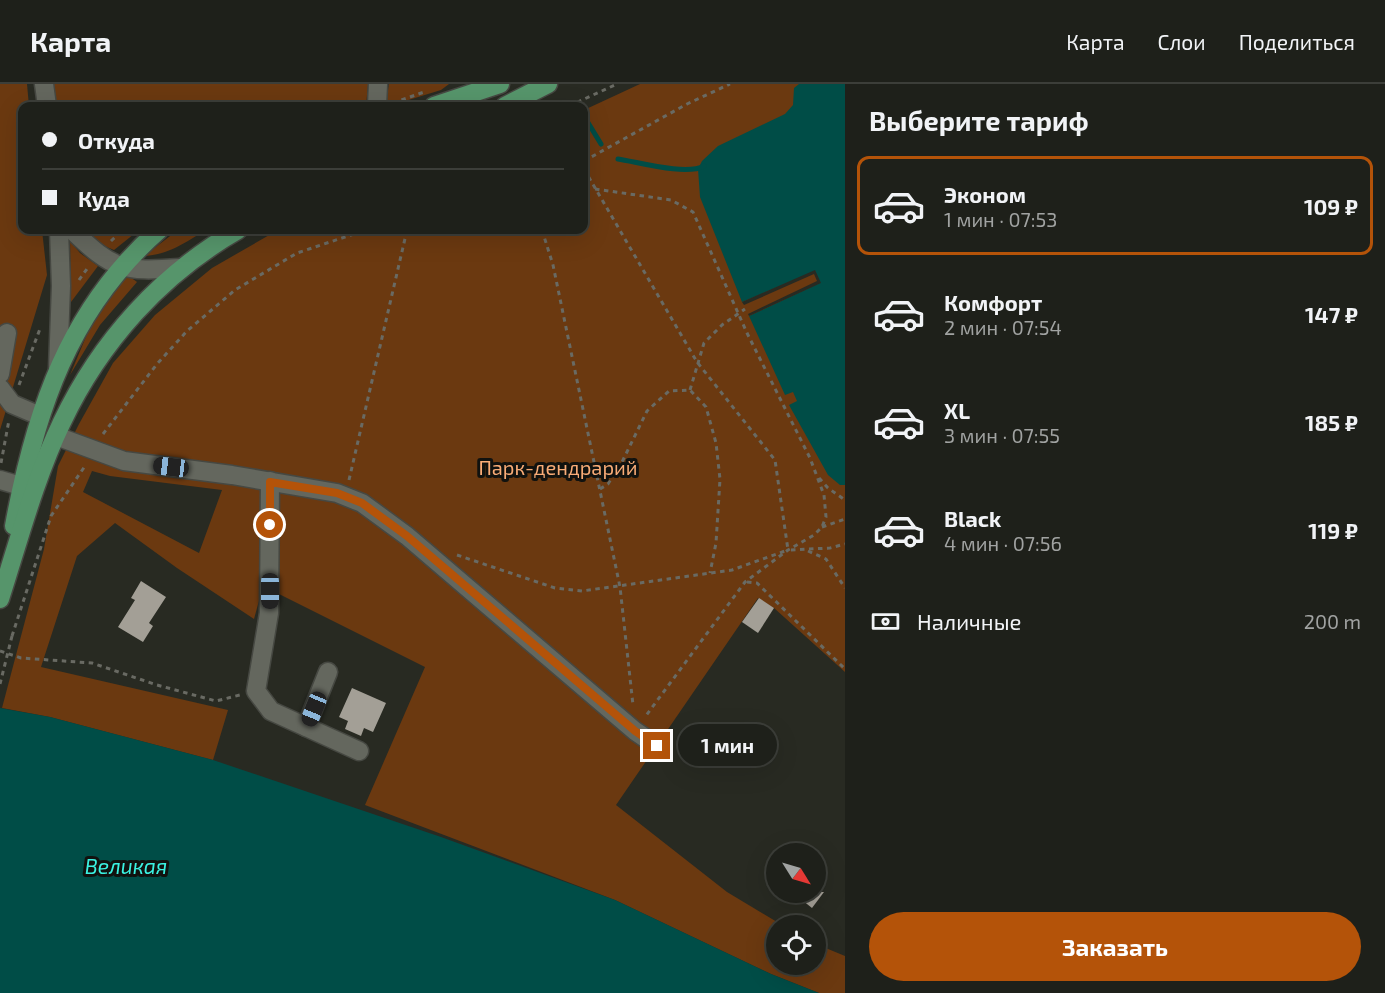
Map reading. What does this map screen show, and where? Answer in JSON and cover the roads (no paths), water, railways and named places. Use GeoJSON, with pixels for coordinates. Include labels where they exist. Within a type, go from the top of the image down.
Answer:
{"type":"FeatureCollection","features":[{"type":"Feature","properties":{"kind":"main road"},"geometry":{"type":"LineString","coordinates":[[430,99],[499,84]]}},
{"type":"Feature","properties":{"kind":"main road"},"geometry":{"type":"LineString","coordinates":[[513,102],[548,84]]}},
{"type":"Feature","properties":{"kind":"main road"},"geometry":{"type":"LineString","coordinates":[[0,599],[21,486],[40,416],[58,368],[78,326],[121,267],[155,234]]}},
{"type":"Feature","properties":{"kind":"main road"},"geometry":{"type":"LineString","coordinates":[[0,599],[39,479],[74,398],[105,350],[150,295],[180,268],[232,234]]}},
{"type":"Feature","properties":{"kind":"street"},"geometry":{"type":"LineString","coordinates":[[44,84],[46,102]]}},
{"type":"Feature","properties":{"kind":"street"},"geometry":{"type":"LineString","coordinates":[[378,84],[382,102]]}},
{"type":"Feature","properties":{"kind":"street"},"geometry":{"type":"LineString","coordinates":[[58,368],[61,286],[59,234]]}},
{"type":"Feature","properties":{"kind":"street"},"geometry":{"type":"LineString","coordinates":[[76,234],[101,257],[121,267],[142,271],[180,268]]}},
{"type":"Feature","properties":{"kind":"street"},"geometry":{"type":"LineString","coordinates":[[0,374],[7,333]]}},
{"type":"Feature","properties":{"kind":"street"},"geometry":{"type":"LineString","coordinates":[[0,388],[12,404],[40,416]]}},
{"type":"Feature","properties":{"kind":"street"},"geometry":{"type":"LineString","coordinates":[[56,436],[124,461],[270,482],[345,496],[362,503],[407,536],[635,731],[657,746]]}},
{"type":"Feature","properties":{"kind":"street"},"geometry":{"type":"LineString","coordinates":[[0,480],[21,486]]}},
{"type":"Feature","properties":{"kind":"street"},"geometry":{"type":"LineString","coordinates":[[270,482],[269,614],[256,691],[271,711],[359,751]]}},
{"type":"Feature","properties":{"kind":"street"},"geometry":{"type":"LineString","coordinates":[[306,727],[328,672]]}},
{"type":"Feature","properties":{"kind":"water"},"geometry":{"type":"Polygon","coordinates":[[[799,84],[845,84],[845,485],[840,485],[828,475],[789,405],[797,401],[793,392],[785,395],[749,316],[820,283],[815,271],[742,302],[700,197],[698,169],[702,161],[718,146],[785,114],[793,105],[794,88],[799,84]]]}},
{"type":"Feature","properties":{"kind":"water","name":"Великая"},"geometry":{"type":"Polygon","coordinates":[[[0,708],[50,717],[213,760],[441,837],[615,900],[766,972],[766,975],[774,975],[819,993],[0,993],[0,708]]]}},
{"type":"Feature","properties":{"kind":"waterway"},"geometry":{"type":"LineString","coordinates":[[588,123],[601,144]]}},
{"type":"Feature","properties":{"kind":"waterway"},"geometry":{"type":"LineString","coordinates":[[618,159],[686,170],[704,166]]}},
{"type":"Feature","properties":{"kind":"park label","name":"Парк-дендрарий"},"geometry":{"type":"Point","coordinates":[558,468]}}]}
